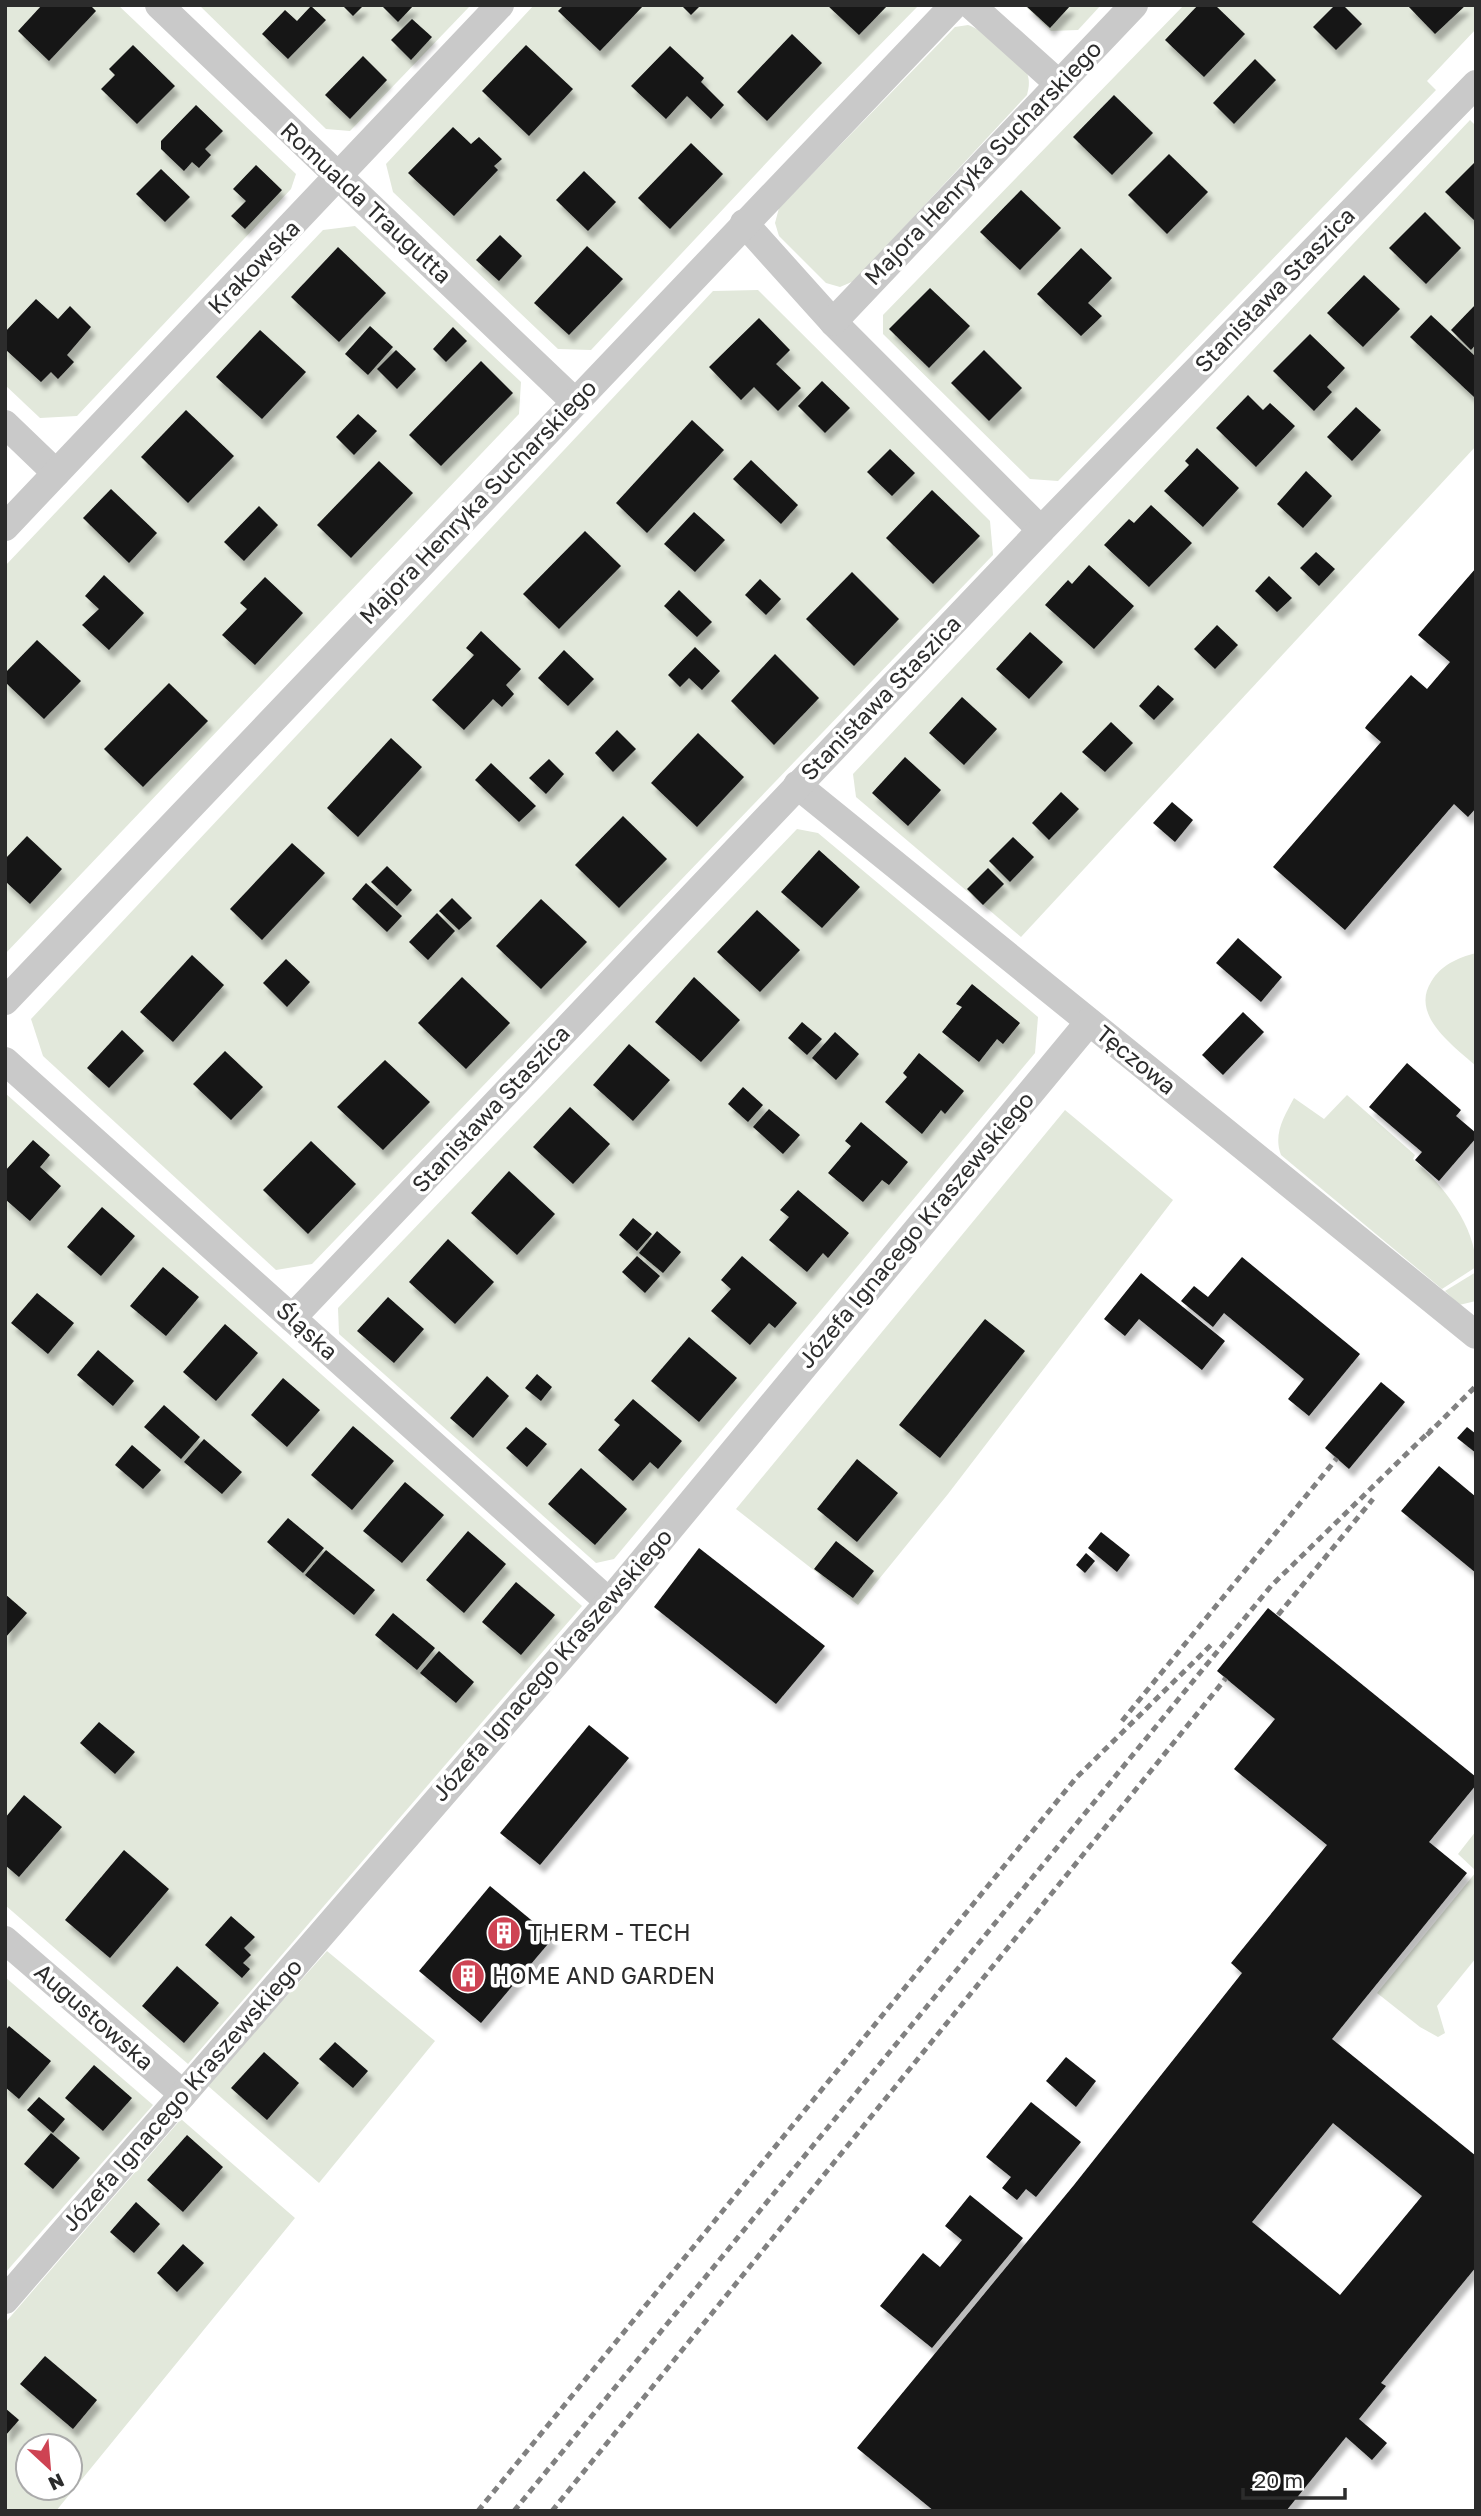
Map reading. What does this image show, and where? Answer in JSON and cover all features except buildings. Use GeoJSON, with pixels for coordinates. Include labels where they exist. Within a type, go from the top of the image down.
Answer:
{"type":"FeatureCollection","features":[{"type":"Feature","properties":{"kind":"street","name":"Romualda Traugutta"},"geometry":{"type":"LineString","coordinates":[[159,5],[574,401]]}},
{"type":"Feature","properties":{"kind":"street","name":"Krakowska"},"geometry":{"type":"LineString","coordinates":[[5,527],[339,178],[500,5]]}},
{"type":"Feature","properties":{"kind":"street","name":"Majora Henryka Sucharskiego"},"geometry":{"type":"LineString","coordinates":[[5,1001],[954,5]]}},
{"type":"Feature","properties":{"kind":"street"},"geometry":{"type":"LineString","coordinates":[[971,5],[1059,84]]}},
{"type":"Feature","properties":{"kind":"street","name":"Majora Henryka Sucharskiego"},"geometry":{"type":"LineString","coordinates":[[833,321],[1134,5]]}},
{"type":"Feature","properties":{"kind":"street","name":"Stanisława Staszica"},"geometry":{"type":"LineString","coordinates":[[292,1318],[1041,530],[1476,84]]}},
{"type":"Feature","properties":{"kind":"street"},"geometry":{"type":"LineString","coordinates":[[744,223],[833,321],[1041,530]]}},
{"type":"Feature","properties":{"kind":"street"},"geometry":{"type":"LineString","coordinates":[[5,424],[56,473]]}},
{"type":"Feature","properties":{"kind":"street","name":"Tęczowa"},"geometry":{"type":"LineString","coordinates":[[797,785],[1476,1335]]}},
{"type":"Feature","properties":{"kind":"street","name":"Józefa Ignacego Kraszewskiego"},"geometry":{"type":"LineString","coordinates":[[5,2300],[609,1602],[1088,1022]]}},
{"type":"Feature","properties":{"kind":"street","name":"Śląska"},"geometry":{"type":"LineString","coordinates":[[5,1061],[609,1602]]}},
{"type":"Feature","properties":{"kind":"street","name":"Augustowska"},"geometry":{"type":"LineString","coordinates":[[5,1940],[183,2094]]}},
{"type":"Feature","properties":{"kind":"shaded area"},"geometry":{"type":"Polygon","coordinates":[[[5,5],[118,5],[296,174],[291,189],[77,416],[40,418],[5,385],[5,5]]]}},
{"type":"Feature","properties":{"kind":"shaded area"},"geometry":{"type":"Polygon","coordinates":[[[199,5],[470,6],[350,131],[326,129],[199,5]]]}},
{"type":"Feature","properties":{"kind":"shaded area"},"geometry":{"type":"Polygon","coordinates":[[[534,5],[919,5],[816,110],[591,350],[558,349],[393,192],[386,164],[534,5]]]}},
{"type":"Feature","properties":{"kind":"shaded area"},"geometry":{"type":"Polygon","coordinates":[[[1024,5],[1101,5],[1078,30],[1051,31],[1024,5]]]}},
{"type":"Feature","properties":{"kind":"shaded area"},"geometry":{"type":"Polygon","coordinates":[[[1184,5],[1476,5],[1476,29],[1427,81],[1436,90],[1058,481],[1030,479],[883,334],[883,315],[1184,5]]]}},
{"type":"Feature","properties":{"kind":"shaded area"},"geometry":{"type":"Polygon","coordinates":[[[968,25],[1001,45],[1023,67],[1029,79],[1027,95],[854,281],[840,287],[826,283],[779,236],[775,223],[779,208],[955,27],[968,25]]]}},
{"type":"Feature","properties":{"kind":"shaded area"},"geometry":{"type":"Polygon","coordinates":[[[1470,120],[1476,126],[1476,446],[1021,937],[856,797],[853,774],[1470,120]]]}},
{"type":"Feature","properties":{"kind":"shaded area"},"geometry":{"type":"Polygon","coordinates":[[[355,226],[521,382],[519,414],[5,954],[5,566],[323,230],[355,226]]]}},
{"type":"Feature","properties":{"kind":"shaded area"},"geometry":{"type":"Polygon","coordinates":[[[758,290],[990,521],[993,555],[312,1264],[276,1270],[43,1056],[31,1019],[713,291],[758,290]]]}},
{"type":"Feature","properties":{"kind":"shaded area"},"geometry":{"type":"Polygon","coordinates":[[[797,829],[818,833],[1038,1017],[1035,1053],[614,1559],[596,1563],[339,1334],[338,1308],[797,829]]]}},
{"type":"Feature","properties":{"kind":"shaded area"},"geometry":{"type":"Polygon","coordinates":[[[1476,953],[1476,1066],[1437,1029],[1426,1007],[1426,995],[1435,976],[1445,967],[1476,953]]]}},
{"type":"Feature","properties":{"kind":"shaded area"},"geometry":{"type":"Polygon","coordinates":[[[5,1093],[582,1606],[188,2064],[5,1905],[5,1093]]]}},
{"type":"Feature","properties":{"kind":"shaded area"},"geometry":{"type":"Polygon","coordinates":[[[1347,1095],[1415,1155],[1413,1159],[1436,1181],[1464,1222],[1475,1252],[1476,1267],[1442,1289],[1281,1155],[1279,1133],[1294,1098],[1324,1119],[1347,1095]]]}},
{"type":"Feature","properties":{"kind":"shaded area"},"geometry":{"type":"Polygon","coordinates":[[[1065,1110],[1173,1200],[948,1494],[858,1605],[736,1509],[1065,1110]]]}},
{"type":"Feature","properties":{"kind":"shaded area"},"geometry":{"type":"Polygon","coordinates":[[[1476,1272],[1476,1301],[1459,1305],[1445,1291],[1476,1272]]]}},
{"type":"Feature","properties":{"kind":"shaded area"},"geometry":{"type":"Polygon","coordinates":[[[1476,1831],[1476,1871],[1458,1854],[1476,1831]]]}},
{"type":"Feature","properties":{"kind":"shaded area"},"geometry":{"type":"Polygon","coordinates":[[[1476,1872],[1476,1958],[1437,2006],[1445,2033],[1438,2037],[1420,2027],[1377,1993],[1476,1872]]]}},
{"type":"Feature","properties":{"kind":"shaded area"},"geometry":{"type":"Polygon","coordinates":[[[327,1951],[435,2041],[319,2183],[207,2085],[327,1951]]]}},
{"type":"Feature","properties":{"kind":"shaded area"},"geometry":{"type":"Polygon","coordinates":[[[5,1977],[153,2105],[5,2273],[5,1977]]]}},
{"type":"Feature","properties":{"kind":"shaded area"},"geometry":{"type":"Polygon","coordinates":[[[181,2119],[295,2218],[84,2477],[84,2432],[14,2432],[14,2502],[63,2502],[56,2511],[5,2511],[5,2323],[181,2119]]]}},
{"type":"Feature","properties":{"kind":"railway"},"geometry":{"type":"LineString","coordinates":[[1427,1435],[1476,1386]]}},
{"type":"Feature","properties":{"kind":"railway"},"geometry":{"type":"LineString","coordinates":[[514,2511],[1271,1586],[1432,1429]]}},
{"type":"Feature","properties":{"kind":"railway"},"geometry":{"type":"LineString","coordinates":[[1122,1721],[1337,1458]]}},
{"type":"Feature","properties":{"kind":"railway"},"geometry":{"type":"LineString","coordinates":[[1278,1615],[1373,1499]]}},
{"type":"Feature","properties":{"kind":"railway"},"geometry":{"type":"LineString","coordinates":[[478,2511],[1076,1778],[1213,1643]]}},
{"type":"Feature","properties":{"kind":"railway"},"geometry":{"type":"LineString","coordinates":[[552,2511],[1226,1678]]}},
{"type":"Feature","properties":{"kind":"place","name":"THERM - TECH"},"geometry":{"type":"Point","coordinates":[504,1933]}},
{"type":"Feature","properties":{"kind":"place","name":"HOME AND GARDEN"},"geometry":{"type":"Point","coordinates":[468,1976]}}]}
